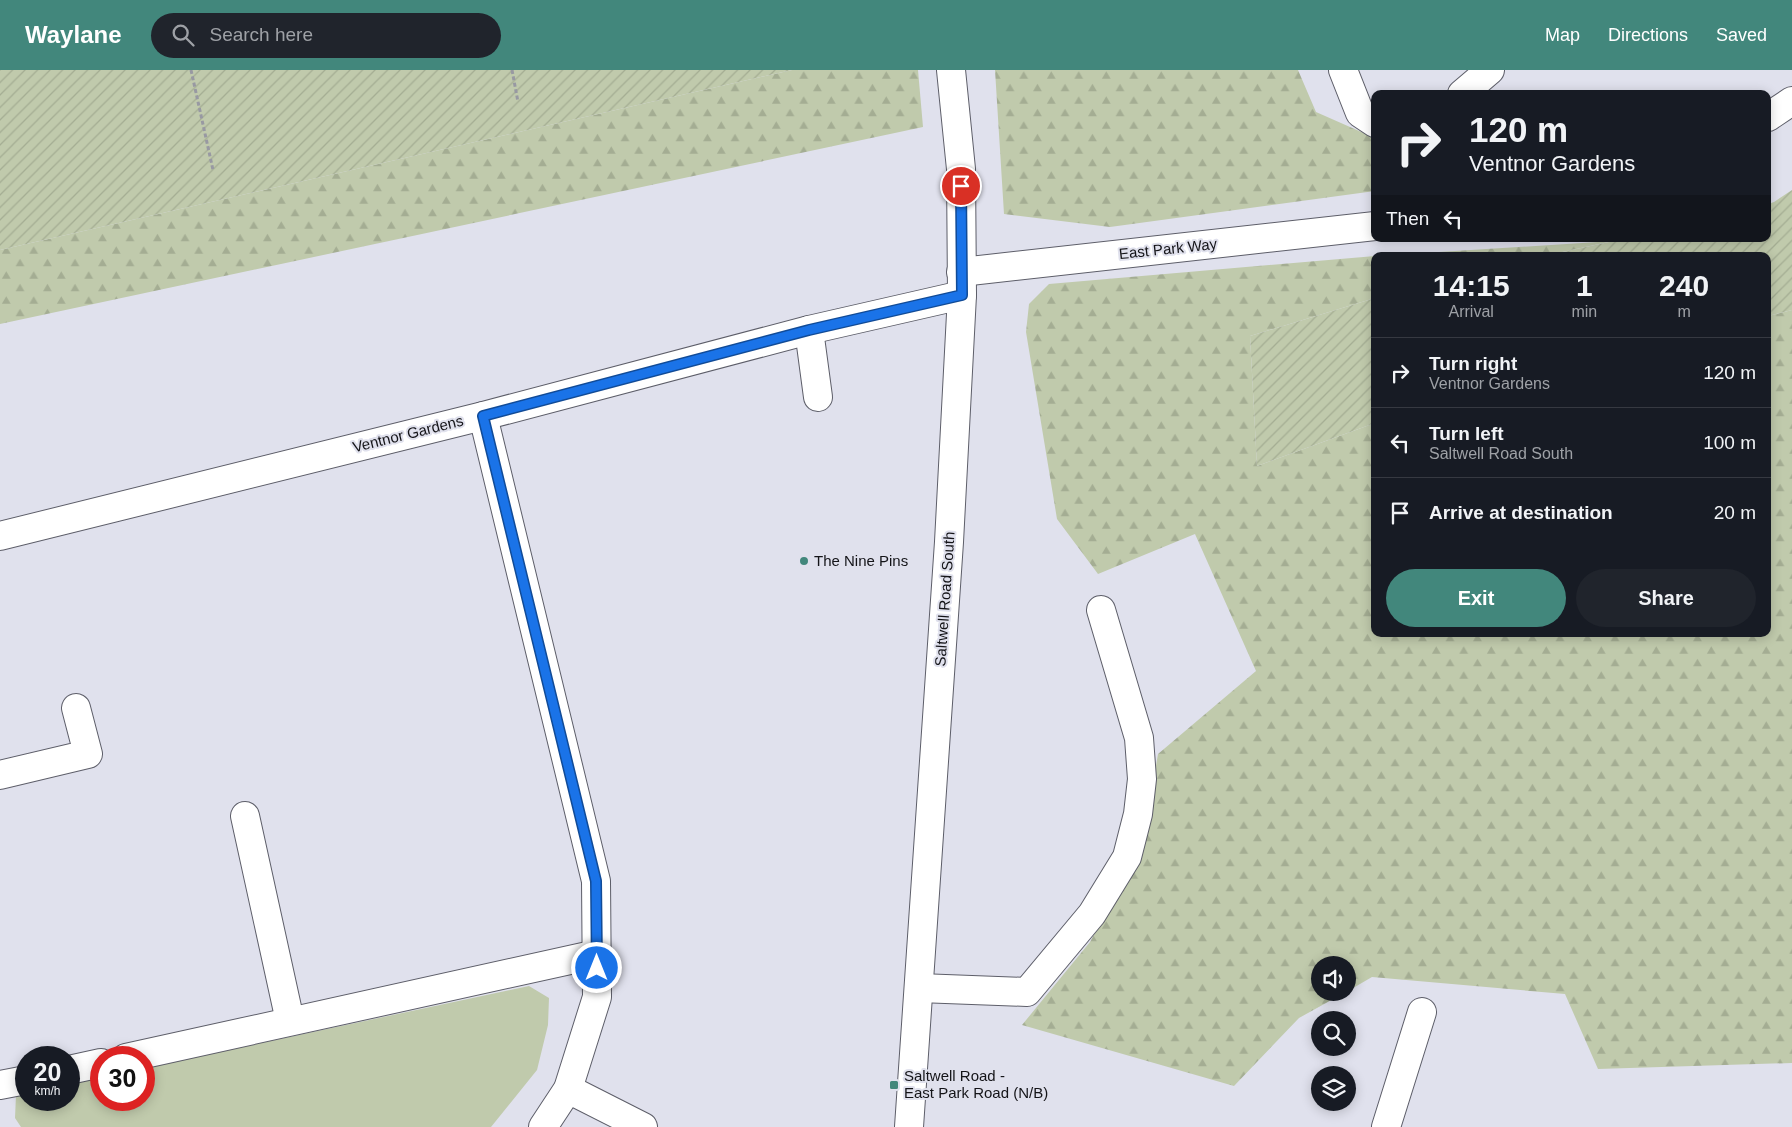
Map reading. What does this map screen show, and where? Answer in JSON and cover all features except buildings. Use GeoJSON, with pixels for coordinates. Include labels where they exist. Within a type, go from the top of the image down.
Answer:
{"type":"FeatureCollection","features":[{"type":"Feature","properties":{"kind":"street","name":"Saltwell Road South"},"geometry":{"type":"LineString","coordinates":[[909,1127],[949,542],[962,284],[961,169],[952,70]]}},
{"type":"Feature","properties":{"kind":"street"},"geometry":{"type":"LineString","coordinates":[[1343,70],[1360,112],[1371,120]]}},
{"type":"Feature","properties":{"kind":"street"},"geometry":{"type":"LineString","coordinates":[[1467,90],[1490,70]]}},
{"type":"Feature","properties":{"kind":"street"},"geometry":{"type":"LineString","coordinates":[[1771,116],[1792,101]]}},
{"type":"Feature","properties":{"kind":"street","name":"East Park Way"},"geometry":{"type":"LineString","coordinates":[[962,284],[1371,227]]}},
{"type":"Feature","properties":{"kind":"street","name":"Ventnor Gardens"},"geometry":{"type":"LineString","coordinates":[[0,536],[483,416],[809,330],[962,284]]}},
{"type":"Feature","properties":{"kind":"street"},"geometry":{"type":"LineString","coordinates":[[809,330],[818,397]]}},
{"type":"Feature","properties":{"kind":"street"},"geometry":{"type":"LineString","coordinates":[[483,416],[596,881],[597,997],[568,1089],[543,1127]]}},
{"type":"Feature","properties":{"kind":"street"},"geometry":{"type":"LineString","coordinates":[[919,988],[1027,992],[1092,914],[1127,857],[1138,814],[1142,779],[1138,738],[1101,610]]}},
{"type":"Feature","properties":{"kind":"street"},"geometry":{"type":"LineString","coordinates":[[0,775],[88,754],[76,708]]}},
{"type":"Feature","properties":{"kind":"street"},"geometry":{"type":"LineString","coordinates":[[245,816],[290,1021]]}},
{"type":"Feature","properties":{"kind":"street"},"geometry":{"type":"LineString","coordinates":[[155,1051],[597,954]]}},
{"type":"Feature","properties":{"kind":"street"},"geometry":{"type":"LineString","coordinates":[[1386,1127],[1422,1012]]}},
{"type":"Feature","properties":{"kind":"street"},"geometry":{"type":"LineString","coordinates":[[0,1085],[15,1082]]}},
{"type":"Feature","properties":{"kind":"street"},"geometry":{"type":"LineString","coordinates":[[568,1089],[643,1127]]}},
{"type":"Feature","properties":{"kind":"path"},"geometry":{"type":"LineString","coordinates":[[191,70],[213,170]]}},
{"type":"Feature","properties":{"kind":"path"},"geometry":{"type":"LineString","coordinates":[[512,70],[518,102]]}},
{"type":"Feature","properties":{"kind":"green space"},"geometry":{"type":"Polygon","coordinates":[[[0,70],[792,70],[0,250],[0,70]]]}},
{"type":"Feature","properties":{"kind":"green space"},"geometry":{"type":"Polygon","coordinates":[[[792,70],[918,70],[923,127],[0,324],[0,250],[792,70]]]}},
{"type":"Feature","properties":{"kind":"green space"},"geometry":{"type":"Polygon","coordinates":[[[995,70],[1298,70],[1316,112],[1371,136],[1371,192],[1110,227],[1004,214],[995,70]]]}},
{"type":"Feature","properties":{"kind":"green space"},"geometry":{"type":"Polygon","coordinates":[[[1792,190],[1792,310],[1771,315],[1771,252],[1563,252],[1609,242],[1771,242],[1771,203],[1792,190]]]}},
{"type":"Feature","properties":{"kind":"green space"},"geometry":{"type":"Polygon","coordinates":[[[1597,242],[1608,242],[1562,252],[1439,252],[1597,242]]]}},
{"type":"Feature","properties":{"kind":"green space"},"geometry":{"type":"Polygon","coordinates":[[[1371,256],[1371,299],[1250,336],[1257,466],[1371,424],[1371,637],[1771,637],[1771,315],[1792,310],[1792,1063],[1598,1069],[1565,994],[1372,977],[1356,986],[1356,956],[1311,956],[1311,1001],[1330,1001],[1299,1018],[1234,1086],[1022,1025],[1090,942],[1142,847],[1158,754],[1256,671],[1195,534],[1098,574],[1057,519],[1026,332],[1029,304],[1049,284],[1371,256]]]}},
{"type":"Feature","properties":{"kind":"green space"},"geometry":{"type":"Polygon","coordinates":[[[1371,299],[1371,424],[1257,466],[1250,336],[1371,299]]]}},
{"type":"Feature","properties":{"kind":"green space"},"geometry":{"type":"Polygon","coordinates":[[[529,986],[549,998],[548,1025],[537,1070],[491,1127],[21,1127],[15,1118],[15,1111],[80,1111],[80,1082],[90,1079],[90,1111],[155,1111],[155,1066],[529,986]]]}},
{"type":"Feature","properties":{"kind":"place","name":"The Nine Pins"},"geometry":{"type":"Point","coordinates":[804,561]}},
{"type":"Feature","properties":{"kind":"place","name":"Saltwell Road - East Park Road (N/B)"},"geometry":{"type":"Point","coordinates":[894,1085]}},
{"type":"Feature","properties":{"kind":"route"},"geometry":{"type":"LineString","coordinates":[[597,968],[596,881],[483,416],[809,330],[962,295],[961,186]]}}]}
